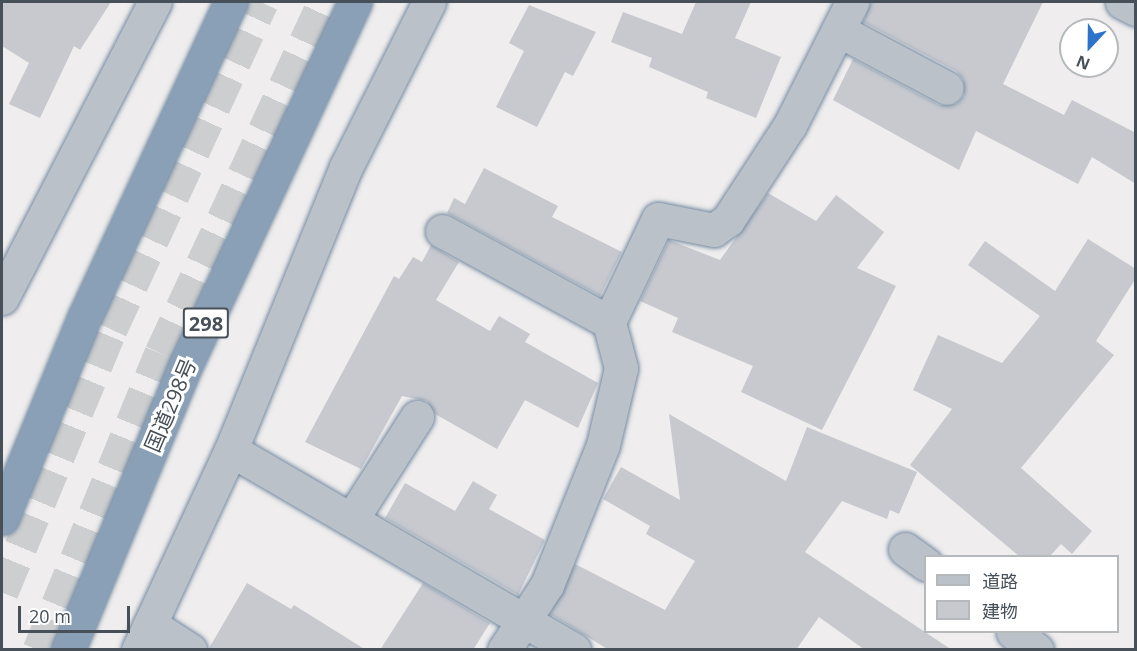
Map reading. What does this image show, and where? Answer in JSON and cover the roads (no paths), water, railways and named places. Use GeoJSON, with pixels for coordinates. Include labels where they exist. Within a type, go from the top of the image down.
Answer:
{"type":"FeatureCollection","features":[{"type":"Feature","properties":{"kind":"highway"},"geometry":{"type":"LineString","coordinates":[[2,518],[85,316],[231,2]]}},
{"type":"Feature","properties":{"kind":"highway","name":"国道298号"},"geometry":{"type":"LineString","coordinates":[[68,650],[186,364],[356,2]]}},
{"type":"Feature","properties":{"kind":"street"},"geometry":{"type":"LineString","coordinates":[[2,298],[155,2]]}},
{"type":"Feature","properties":{"kind":"street"},"geometry":{"type":"LineString","coordinates":[[190,650],[144,637],[231,450],[346,167],[429,2]]}},
{"type":"Feature","properties":{"kind":"street"},"geometry":{"type":"LineString","coordinates":[[504,650],[526,622],[575,520],[603,445],[621,368],[609,322],[658,219],[714,230],[728,220],[790,125],[852,2]]}},
{"type":"Feature","properties":{"kind":"street"},"geometry":{"type":"LineString","coordinates":[[1122,2],[1136,9]]}},
{"type":"Feature","properties":{"kind":"street"},"geometry":{"type":"LineString","coordinates":[[838,30],[947,88]]}},
{"type":"Feature","properties":{"kind":"street"},"geometry":{"type":"LineString","coordinates":[[442,231],[609,322]]}},
{"type":"Feature","properties":{"kind":"street"},"geometry":{"type":"LineString","coordinates":[[353,517],[417,417]]}},
{"type":"Feature","properties":{"kind":"street"},"geometry":{"type":"LineString","coordinates":[[231,450],[353,517],[574,650]]}},
{"type":"Feature","properties":{"kind":"street"},"geometry":{"type":"LineString","coordinates":[[1014,633],[1037,650]]}},
{"type":"Feature","properties":{"kind":"tunnel"},"geometry":{"type":"LineString","coordinates":[[2,592],[111,329],[262,2]]}},
{"type":"Feature","properties":{"kind":"tunnel"},"geometry":{"type":"LineString","coordinates":[[39,650],[161,353],[324,2]]}}]}
